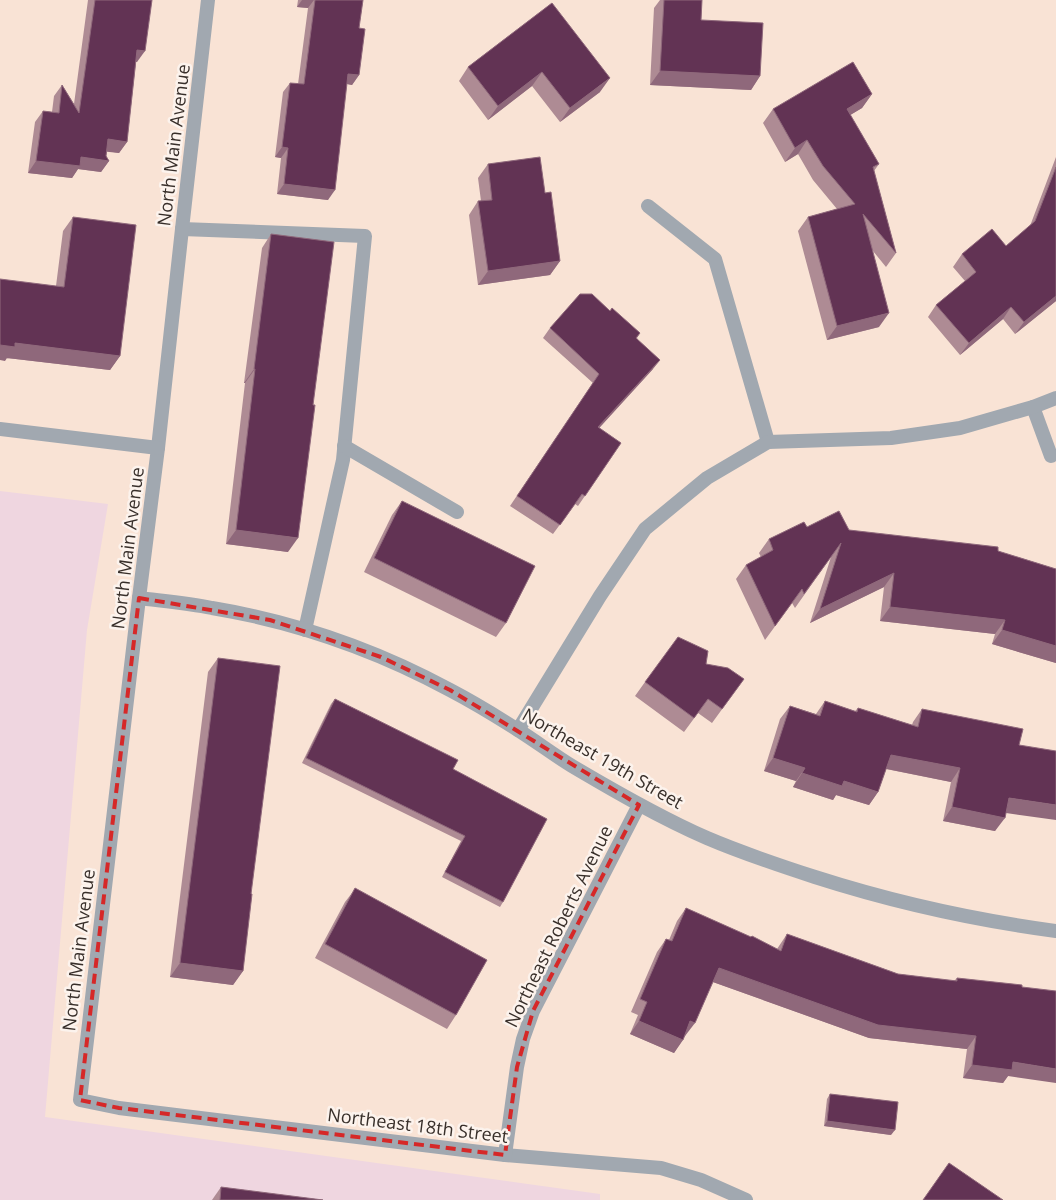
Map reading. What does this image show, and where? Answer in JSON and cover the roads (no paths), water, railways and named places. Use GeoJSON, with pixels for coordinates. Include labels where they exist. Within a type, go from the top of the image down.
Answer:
{"type":"FeatureCollection","features":[{"type":"Feature","properties":{"kind":"street","name":"North Main Avenue"},"geometry":{"type":"LineString","coordinates":[[80,1100],[158,448],[208,0]]}},
{"type":"Feature","properties":{"kind":"street"},"geometry":{"type":"LineString","coordinates":[[648,206],[715,259],[768,442]]}},
{"type":"Feature","properties":{"kind":"street"},"geometry":{"type":"LineString","coordinates":[[182,229],[365,236],[342,460],[304,630]]}},
{"type":"Feature","properties":{"kind":"street"},"geometry":{"type":"LineString","coordinates":[[518,730],[600,596],[645,529],[707,478],[768,442],[891,438],[960,428],[1033,407],[1056,398]]}},
{"type":"Feature","properties":{"kind":"street"},"geometry":{"type":"LineString","coordinates":[[1033,407],[1051,456]]}},
{"type":"Feature","properties":{"kind":"street"},"geometry":{"type":"LineString","coordinates":[[0,428],[158,448]]}},
{"type":"Feature","properties":{"kind":"street"},"geometry":{"type":"LineString","coordinates":[[344,446],[457,512]]}},
{"type":"Feature","properties":{"kind":"street","name":"Northeast 19th Street"},"geometry":{"type":"LineString","coordinates":[[139,598],[212,608],[270,620],[324,635],[381,656],[450,690],[518,730],[570,765],[639,804],[707,838],[772,863],[840,885],[907,903],[980,920],[1056,931]]}},
{"type":"Feature","properties":{"kind":"street","name":"Northeast Roberts Avenue"},"geometry":{"type":"LineString","coordinates":[[504,1155],[517,1067],[523,1039],[533,1011],[639,804]]}},
{"type":"Feature","properties":{"kind":"street","name":"Northeast 18th Street"},"geometry":{"type":"LineString","coordinates":[[80,1100],[119,1108],[504,1155],[661,1168],[701,1180],[746,1200]]}}]}
